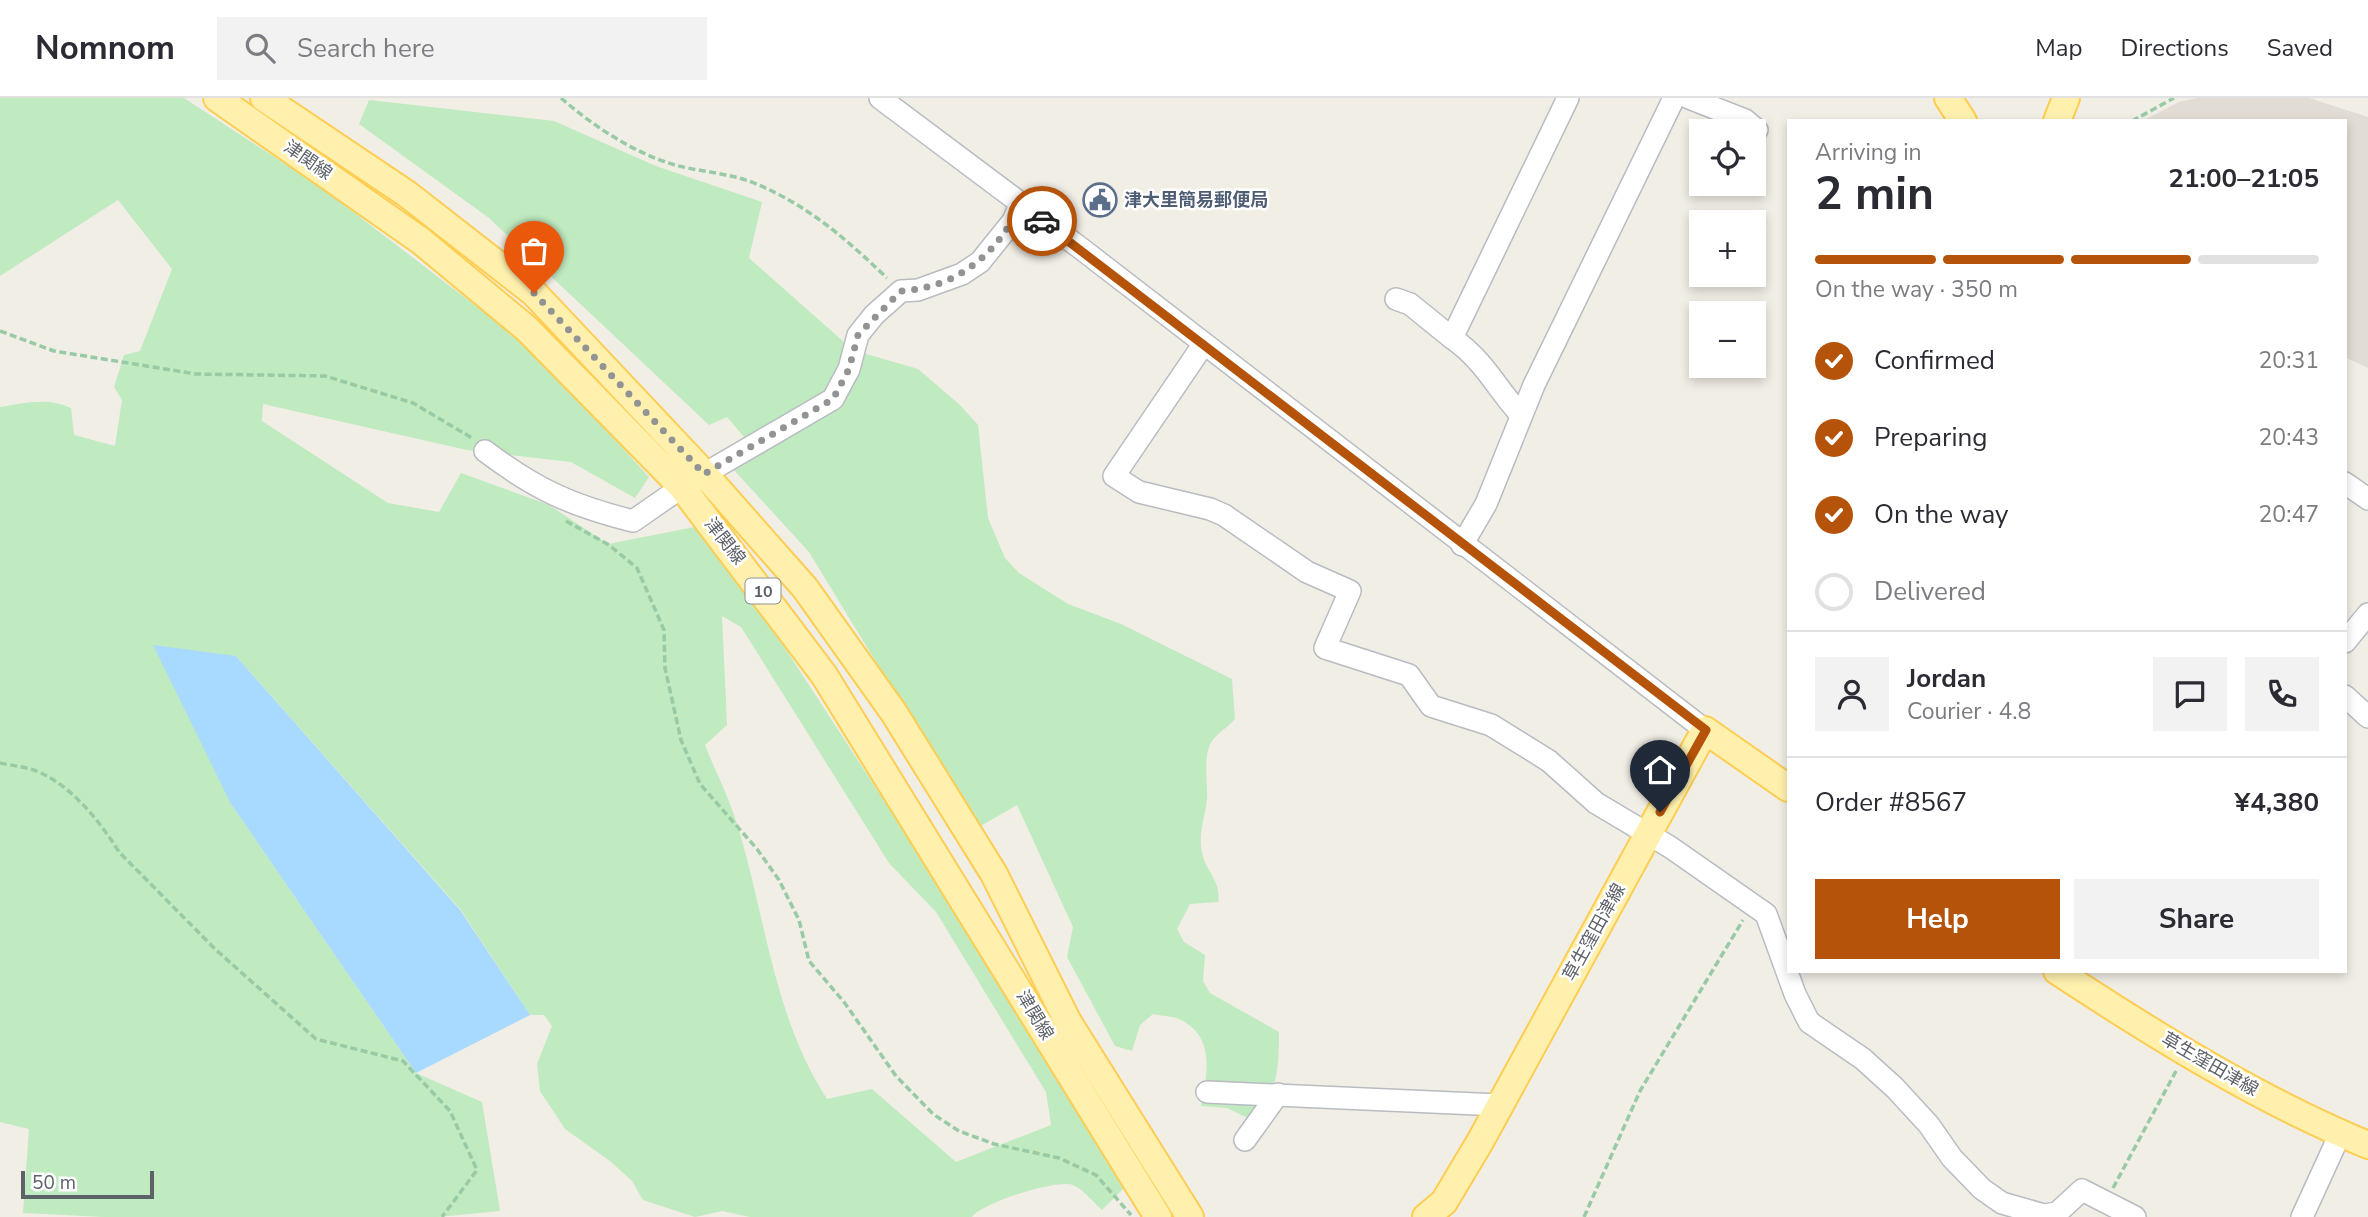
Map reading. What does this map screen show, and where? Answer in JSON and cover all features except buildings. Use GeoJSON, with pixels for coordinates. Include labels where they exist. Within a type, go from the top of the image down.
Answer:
{"type":"FeatureCollection","features":[{"type":"Feature","properties":{"kind":"main road","name":"津関線"},"geometry":{"type":"LineString","coordinates":[[217,98],[421,241],[517,320],[693,480],[805,588],[894,713],[994,874],[1068,1022],[1190,1217]]}},
{"type":"Feature","properties":{"kind":"main road","name":"津関線"},"geometry":{"type":"LineString","coordinates":[[264,98],[407,194],[534,293],[693,480],[824,675],[1158,1217]]}},
{"type":"Feature","properties":{"kind":"main road"},"geometry":{"type":"LineString","coordinates":[[1948,98],[1962,119]]}},
{"type":"Feature","properties":{"kind":"main road"},"geometry":{"type":"LineString","coordinates":[[2058,119],[2066,98]]}},
{"type":"Feature","properties":{"kind":"main road"},"geometry":{"type":"LineString","coordinates":[[1706,730],[1787,787]]}},
{"type":"Feature","properties":{"kind":"main road","name":"草生窪田津線"},"geometry":{"type":"LineString","coordinates":[[1426,1217],[1444,1202],[1706,730]]}},
{"type":"Feature","properties":{"kind":"main road","name":"草生窪田津線"},"geometry":{"type":"LineString","coordinates":[[2060,973],[2187,1051],[2340,1134],[2368,1145]]}},
{"type":"Feature","properties":{"kind":"street"},"geometry":{"type":"LineString","coordinates":[[880,98],[1706,730]]}},
{"type":"Feature","properties":{"kind":"street"},"geometry":{"type":"LineString","coordinates":[[1452,338],[1568,98]]}},
{"type":"Feature","properties":{"kind":"street"},"geometry":{"type":"LineString","coordinates":[[1462,545],[1486,504],[1521,415],[1566,317],[1673,99],[1742,119]]}},
{"type":"Feature","properties":{"kind":"street"},"geometry":{"type":"LineString","coordinates":[[485,451],[525,481],[584,509],[633,520],[693,480],[833,399],[849,369],[858,335],[901,291],[918,290],[971,268],[1013,221],[1020,205]]}},
{"type":"Feature","properties":{"kind":"street"},"geometry":{"type":"LineString","coordinates":[[1396,299],[1410,304],[1486,366],[1521,415]]}},
{"type":"Feature","properties":{"kind":"street"},"geometry":{"type":"LineString","coordinates":[[1203,345],[1114,476],[1139,492],[1224,515],[1307,572],[1350,591],[1325,648],[1409,675],[1431,706],[1491,724],[1549,761],[1596,803],[1648,833],[1766,914],[1787,967]]}},
{"type":"Feature","properties":{"kind":"street"},"geometry":{"type":"LineString","coordinates":[[2347,484],[2368,499]]}},
{"type":"Feature","properties":{"kind":"street"},"geometry":{"type":"LineString","coordinates":[[2347,640],[2368,614]]}},
{"type":"Feature","properties":{"kind":"street"},"geometry":{"type":"LineString","coordinates":[[2347,698],[2368,717]]}},
{"type":"Feature","properties":{"kind":"street"},"geometry":{"type":"LineString","coordinates":[[1789,973],[1809,1022],[1863,1059],[1895,1088],[1929,1125],[1952,1158],[1982,1188],[2002,1203],[2044,1215],[2057,1213],[2082,1190],[2135,1217]]}},
{"type":"Feature","properties":{"kind":"street"},"geometry":{"type":"LineString","coordinates":[[1207,1093],[1499,1105]]}},
{"type":"Feature","properties":{"kind":"street"},"geometry":{"type":"LineString","coordinates":[[1245,1140],[1278,1094]]}},
{"type":"Feature","properties":{"kind":"street"},"geometry":{"type":"LineString","coordinates":[[2302,1217],[2340,1134]]}},
{"type":"Feature","properties":{"kind":"path"},"geometry":{"type":"LineString","coordinates":[[561,98],[609,133],[641,152],[675,164],[753,183],[826,222],[901,291]]}},
{"type":"Feature","properties":{"kind":"path"},"geometry":{"type":"LineString","coordinates":[[2136,119],[2174,98]]}},
{"type":"Feature","properties":{"kind":"path"},"geometry":{"type":"LineString","coordinates":[[0,331],[54,351],[196,374],[325,376],[413,402],[468,434],[485,451]]}},
{"type":"Feature","properties":{"kind":"path"},"geometry":{"type":"LineString","coordinates":[[558,516],[609,545],[637,568],[664,630],[666,668],[681,740],[700,784],[757,849],[779,880],[799,920],[809,961],[844,1002],[896,1076],[933,1114],[959,1131],[994,1144],[1059,1158],[1096,1175],[1123,1210],[1133,1217]]}},
{"type":"Feature","properties":{"kind":"path"},"geometry":{"type":"LineString","coordinates":[[0,763],[43,774],[69,792],[108,834],[119,852],[215,949],[316,1039],[403,1061],[430,1086],[450,1111],[477,1170],[442,1217]]}},
{"type":"Feature","properties":{"kind":"path"},"geometry":{"type":"LineString","coordinates":[[1584,1217],[1640,1091],[1752,905]]}},
{"type":"Feature","properties":{"kind":"path"},"geometry":{"type":"LineString","coordinates":[[2106,1202],[2187,1051]]}},
{"type":"Feature","properties":{"kind":"shaded area"},"geometry":{"type":"Polygon","coordinates":[[[2197,98],[2309,98],[2368,117],[2368,368],[2347,358],[2347,119],[2146,119],[2179,102],[2197,98]]]}},
{"type":"Feature","properties":{"kind":"green space"},"geometry":{"type":"Polygon","coordinates":[[[0,98],[184,98],[322,188],[532,349],[649,477],[635,498],[571,462],[467,450],[263,404],[262,421],[388,503],[439,512],[461,473],[549,505],[608,544],[705,525],[950,902],[1124,1188],[1102,1210],[1077,1187],[1064,1184],[1004,1199],[972,1217],[750,1217],[722,1211],[695,1217],[643,1200],[632,1181],[610,1161],[565,1129],[540,1091],[537,1064],[552,1026],[544,1015],[530,1015],[460,909],[236,656],[231,804],[416,1073],[482,1102],[500,1211],[438,1217],[103,1217],[23,1213],[29,1129],[0,1122],[0,407],[36,402],[71,408],[74,435],[115,446],[122,400],[114,387],[124,355],[140,351],[172,269],[118,200],[0,276],[0,98]],[[722,616],[727,725],[705,745],[737,824],[782,1000],[809,1067],[827,1099],[872,1089],[956,1162],[1051,1125],[1046,1092],[936,912],[889,863],[741,627],[722,616]]]}},
{"type":"Feature","properties":{"kind":"green space"},"geometry":{"type":"Polygon","coordinates":[[[369,100],[554,121],[656,166],[762,202],[749,258],[853,350],[918,369],[960,405],[978,425],[988,518],[1005,558],[1019,573],[1068,604],[1121,624],[1232,679],[1235,719],[1215,737],[1208,751],[1207,799],[1201,838],[1204,859],[1218,888],[1218,902],[1190,904],[1177,929],[1184,942],[1205,955],[1203,981],[1210,993],[1279,1032],[1276,1079],[1268,1101],[1254,1121],[1227,1108],[1201,1106],[1207,1070],[1204,1047],[1200,1037],[1181,1020],[1153,1014],[1140,1025],[1132,1051],[1115,1046],[1067,957],[1073,927],[1017,805],[977,828],[809,552],[733,469],[744,437],[727,417],[709,425],[489,218],[359,124],[369,100]]]}},
{"type":"Feature","properties":{"kind":"water"},"geometry":{"type":"Polygon","coordinates":[[[153,645],[236,656],[460,910],[530,1015],[416,1073],[231,804],[153,645]]]}},
{"type":"Feature","properties":{"kind":"way so far"},"geometry":{"type":"LineString","coordinates":[[534,293],[704,474],[833,399],[849,369],[858,335],[874,315],[901,291],[918,290],[962,274],[980,262],[1013,221],[1020,205],[1042,221]]}},
{"type":"Feature","properties":{"kind":"place","name":"津大里簡易郵便局"},"geometry":{"type":"Point","coordinates":[1100,200]}},
{"type":"Feature","properties":{"kind":"route"},"geometry":{"type":"LineString","coordinates":[[1042,221],[1706,730],[1660,812]]}}]}
